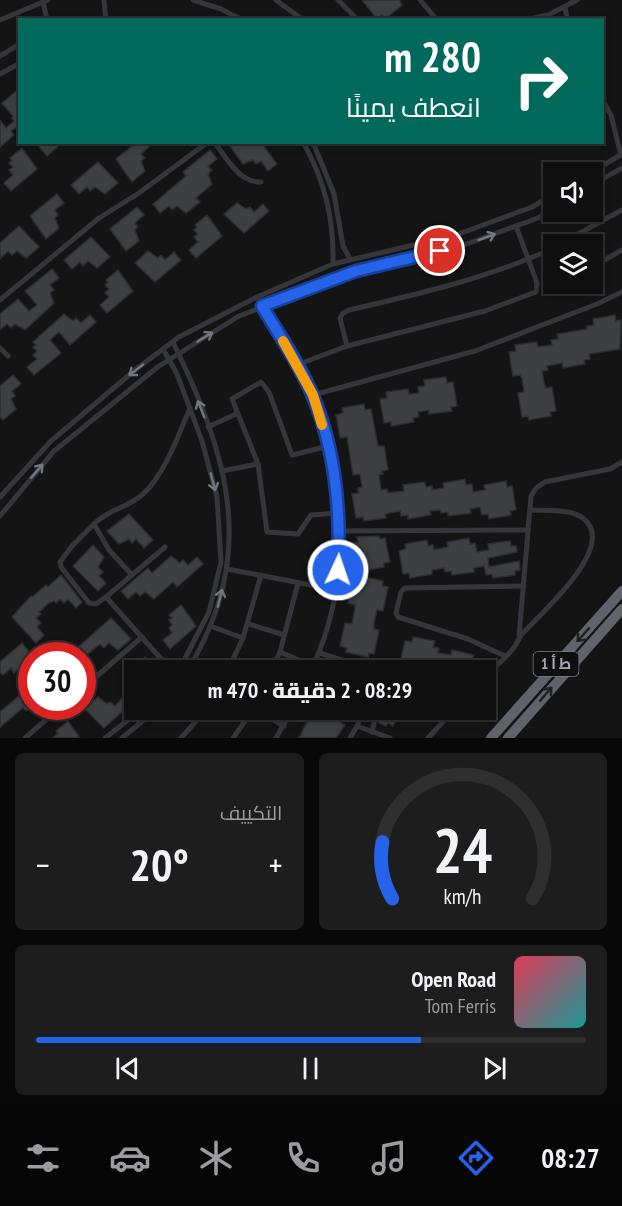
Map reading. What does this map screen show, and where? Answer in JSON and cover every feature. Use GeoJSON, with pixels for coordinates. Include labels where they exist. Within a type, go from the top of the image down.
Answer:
{"type":"FeatureCollection","features":[{"type":"Feature","properties":{"kind":"highway","name":"ط أ 1"},"geometry":{"type":"LineString","coordinates":[[491,738],[622,591]]}},
{"type":"Feature","properties":{"kind":"highway","name":"ط أ 1"},"geometry":{"type":"LineString","coordinates":[[508,738],[622,609]]}},
{"type":"Feature","properties":{"kind":"street"},"geometry":{"type":"LineString","coordinates":[[104,0],[106,18]]}},
{"type":"Feature","properties":{"kind":"street"},"geometry":{"type":"LineString","coordinates":[[194,0],[221,9],[238,18]]}},
{"type":"Feature","properties":{"kind":"street"},"geometry":{"type":"LineString","coordinates":[[276,0],[300,18]]}},
{"type":"Feature","properties":{"kind":"street"},"geometry":{"type":"LineString","coordinates":[[338,0],[356,18]]}},
{"type":"Feature","properties":{"kind":"street"},"geometry":{"type":"LineString","coordinates":[[420,0],[435,18]]}},
{"type":"Feature","properties":{"kind":"street"},"geometry":{"type":"LineString","coordinates":[[534,18],[565,8],[577,0]]}},
{"type":"Feature","properties":{"kind":"street"},"geometry":{"type":"LineString","coordinates":[[0,20],[46,1],[47,18]]}},
{"type":"Feature","properties":{"kind":"street"},"geometry":{"type":"LineString","coordinates":[[565,8],[568,18]]}},
{"type":"Feature","properties":{"kind":"street"},"geometry":{"type":"LineString","coordinates":[[0,56],[18,45]]}},
{"type":"Feature","properties":{"kind":"street"},"geometry":{"type":"LineString","coordinates":[[0,74],[18,64]]}},
{"type":"Feature","properties":{"kind":"street"},"geometry":{"type":"LineString","coordinates":[[603,166],[621,155],[611,115],[604,103]]}},
{"type":"Feature","properties":{"kind":"street"},"geometry":{"type":"LineString","coordinates":[[0,300],[99,218],[139,193],[205,144]]}},
{"type":"Feature","properties":{"kind":"street"},"geometry":{"type":"LineString","coordinates":[[216,144],[243,178],[252,183],[261,182]]}},
{"type":"Feature","properties":{"kind":"street"},"geometry":{"type":"LineString","coordinates":[[304,144],[318,168],[327,198],[332,230],[333,264]]}},
{"type":"Feature","properties":{"kind":"street"},"geometry":{"type":"LineString","coordinates":[[314,144],[334,194],[343,246],[350,259]]}},
{"type":"Feature","properties":{"kind":"street"},"geometry":{"type":"LineString","coordinates":[[603,179],[622,168]]}},
{"type":"Feature","properties":{"kind":"street"},"geometry":{"type":"LineString","coordinates":[[0,497],[51,441],[173,342],[257,297],[333,264],[456,236],[532,207],[543,200]]}},
{"type":"Feature","properties":{"kind":"street"},"geometry":{"type":"LineString","coordinates":[[584,234],[622,210]]}},
{"type":"Feature","properties":{"kind":"street"},"geometry":{"type":"LineString","coordinates":[[0,516],[54,451],[170,359],[238,316],[356,271],[461,246],[543,215]]}},
{"type":"Feature","properties":{"kind":"street"},"geometry":{"type":"LineString","coordinates":[[297,365],[347,346],[485,311],[536,292],[538,286],[516,226]]}},
{"type":"Feature","properties":{"kind":"street"},"geometry":{"type":"LineString","coordinates":[[603,261],[622,250]]}},
{"type":"Feature","properties":{"kind":"street"},"geometry":{"type":"LineString","coordinates":[[347,346],[340,318],[349,310],[445,288],[543,253]]}},
{"type":"Feature","properties":{"kind":"street"},"geometry":{"type":"LineString","coordinates":[[313,395],[475,351],[588,308],[622,292]]}},
{"type":"Feature","properties":{"kind":"street"},"geometry":{"type":"LineString","coordinates":[[262,306],[313,395],[329,446],[338,497],[337,590],[316,660]]}},
{"type":"Feature","properties":{"kind":"street"},"geometry":{"type":"LineString","coordinates":[[173,342],[208,427],[222,471],[230,524],[228,569],[216,613],[193,660]]}},
{"type":"Feature","properties":{"kind":"street"},"geometry":{"type":"LineString","coordinates":[[0,348],[8,357]]}},
{"type":"Feature","properties":{"kind":"street"},"geometry":{"type":"LineString","coordinates":[[163,349],[170,359],[190,408],[202,441],[217,497],[221,562],[209,612],[184,660]]}},
{"type":"Feature","properties":{"kind":"street"},"geometry":{"type":"LineString","coordinates":[[329,446],[292,454],[269,392],[261,382],[233,398],[258,464],[265,529],[269,533],[298,534],[311,515],[339,513]]}},
{"type":"Feature","properties":{"kind":"street"},"geometry":{"type":"LineString","coordinates":[[165,547],[96,604],[89,603],[61,567],[60,562],[94,524],[109,512],[130,503],[150,487],[176,441],[190,408]]}},
{"type":"Feature","properties":{"kind":"street"},"geometry":{"type":"LineString","coordinates":[[208,427],[238,413]]}},
{"type":"Feature","properties":{"kind":"street"},"geometry":{"type":"LineString","coordinates":[[519,637],[531,496],[536,488],[545,482],[610,469],[622,462]]}},
{"type":"Feature","properties":{"kind":"street"},"geometry":{"type":"LineString","coordinates":[[222,471],[258,464]]}},
{"type":"Feature","properties":{"kind":"street"},"geometry":{"type":"LineString","coordinates":[[496,665],[575,576],[588,558],[592,546],[592,530],[582,517],[568,512],[530,510]]}},
{"type":"Feature","properties":{"kind":"street"},"geometry":{"type":"LineString","coordinates":[[94,524],[104,542],[132,575]]}},
{"type":"Feature","properties":{"kind":"street"},"geometry":{"type":"LineString","coordinates":[[339,531],[528,530]]}},
{"type":"Feature","properties":{"kind":"street"},"geometry":{"type":"LineString","coordinates":[[228,569],[337,590]]}},
{"type":"Feature","properties":{"kind":"street"},"geometry":{"type":"LineString","coordinates":[[233,660],[249,624],[261,576]]}},
{"type":"Feature","properties":{"kind":"street"},"geometry":{"type":"LineString","coordinates":[[276,660],[298,582]]}},
{"type":"Feature","properties":{"kind":"street"},"geometry":{"type":"LineString","coordinates":[[505,656],[468,639],[398,617],[396,613],[400,591],[405,588],[524,586]]}},
{"type":"Feature","properties":{"kind":"street"},"geometry":{"type":"LineString","coordinates":[[106,597],[162,660]]}},
{"type":"Feature","properties":{"kind":"street"},"geometry":{"type":"LineString","coordinates":[[249,624],[284,635]]}},
{"type":"Feature","properties":{"kind":"street"},"geometry":{"type":"LineString","coordinates":[[210,626],[243,638]]}},
{"type":"Feature","properties":{"kind":"street"},"geometry":{"type":"LineString","coordinates":[[96,677],[142,638]]}},
{"type":"Feature","properties":{"kind":"street"},"geometry":{"type":"LineString","coordinates":[[280,652],[296,660]]}},
{"type":"Feature","properties":{"kind":"street"},"geometry":{"type":"LineString","coordinates":[[320,652],[343,660]]}},
{"type":"Feature","properties":{"kind":"street"},"geometry":{"type":"LineString","coordinates":[[25,738],[46,720]]}},
{"type":"Feature","properties":{"kind":"street"},"geometry":{"type":"LineString","coordinates":[[105,738],[128,720]]}},
{"type":"Feature","properties":{"kind":"street"},"geometry":{"type":"LineString","coordinates":[[122,738],[144,720]]}},
{"type":"Feature","properties":{"kind":"street"},"geometry":{"type":"LineString","coordinates":[[181,738],[197,720]]}},
{"type":"Feature","properties":{"kind":"street"},"geometry":{"type":"LineString","coordinates":[[233,738],[247,720]]}},
{"type":"Feature","properties":{"kind":"street"},"geometry":{"type":"LineString","coordinates":[[273,720],[284,726]]}},
{"type":"Feature","properties":{"kind":"street"},"geometry":{"type":"LineString","coordinates":[[276,738],[287,720]]}},
{"type":"Feature","properties":{"kind":"street"},"geometry":{"type":"LineString","coordinates":[[350,738],[360,720]]}},
{"type":"Feature","properties":{"kind":"street"},"geometry":{"type":"LineString","coordinates":[[372,732],[375,720]]}},
{"type":"Feature","properties":{"kind":"street"},"geometry":{"type":"LineString","coordinates":[[428,738],[445,720]]}},
{"type":"Feature","properties":{"kind":"street"},"geometry":{"type":"LineString","coordinates":[[357,726],[390,738]]}},
{"type":"Feature","properties":{"kind":"building"},"geometry":{"type":"Polygon","coordinates":[[[362,0],[399,0],[402,5],[386,18],[382,15],[376,18],[362,0]]]}},
{"type":"Feature","properties":{"kind":"building"},"geometry":{"type":"Polygon","coordinates":[[[18,90],[18,126],[11,131],[14,135],[0,147],[0,120],[6,128],[14,121],[13,116],[2,103],[18,90]]]}},
{"type":"Feature","properties":{"kind":"building"},"geometry":{"type":"Polygon","coordinates":[[[37,144],[61,144],[47,156],[37,144]]]}},
{"type":"Feature","properties":{"kind":"building"},"geometry":{"type":"Polygon","coordinates":[[[135,144],[150,146],[141,154],[145,158],[141,161],[145,171],[132,182],[116,159],[135,144]]]}},
{"type":"Feature","properties":{"kind":"building"},"geometry":{"type":"Polygon","coordinates":[[[228,144],[262,144],[277,164],[268,171],[261,161],[256,164],[253,160],[243,164],[228,144]]]}},
{"type":"Feature","properties":{"kind":"building"},"geometry":{"type":"Polygon","coordinates":[[[22,148],[37,169],[11,191],[4,183],[13,175],[9,170],[13,167],[9,163],[12,160],[10,158],[22,148]]]}},
{"type":"Feature","properties":{"kind":"building"},"geometry":{"type":"Polygon","coordinates":[[[210,150],[217,159],[208,166],[212,170],[208,174],[212,184],[196,198],[200,202],[186,213],[177,206],[172,210],[169,206],[160,213],[153,204],[186,176],[183,172],[210,150]]]}},
{"type":"Feature","properties":{"kind":"building"},"geometry":{"type":"Polygon","coordinates":[[[98,162],[118,183],[105,194],[95,187],[90,191],[87,187],[79,194],[71,185],[98,162]]]}},
{"type":"Feature","properties":{"kind":"building"},"geometry":{"type":"Polygon","coordinates":[[[57,194],[64,203],[55,210],[58,215],[55,218],[59,228],[46,239],[30,216],[57,194]]]}},
{"type":"Feature","properties":{"kind":"building"},"geometry":{"type":"Polygon","coordinates":[[[237,203],[246,209],[250,207],[254,212],[263,204],[269,211],[244,233],[224,214],[237,203]]]}},
{"type":"Feature","properties":{"kind":"building"},"geometry":{"type":"Polygon","coordinates":[[[137,207],[144,215],[135,223],[138,227],[135,230],[139,241],[126,251],[110,229],[137,207]]]}},
{"type":"Feature","properties":{"kind":"building"},"geometry":{"type":"Polygon","coordinates":[[[207,215],[222,236],[196,258],[189,250],[198,242],[194,237],[198,234],[194,230],[197,227],[195,225],[207,215]]]}},
{"type":"Feature","properties":{"kind":"building"},"geometry":{"type":"Polygon","coordinates":[[[19,226],[39,247],[26,258],[17,251],[12,255],[8,251],[0,259],[0,243],[19,226]]]}},
{"type":"Feature","properties":{"kind":"building"},"geometry":{"type":"Polygon","coordinates":[[[91,237],[110,257],[97,268],[88,261],[83,266],[80,262],[72,269],[64,260],[91,237]]]}},
{"type":"Feature","properties":{"kind":"building"},"geometry":{"type":"Polygon","coordinates":[[[148,251],[158,258],[161,255],[165,260],[174,252],[181,260],[155,282],[135,263],[148,251]]]}},
{"type":"Feature","properties":{"kind":"building"},"geometry":{"type":"Polygon","coordinates":[[[52,269],[59,278],[50,285],[54,290],[50,293],[54,303],[25,330],[15,324],[11,328],[7,324],[0,330],[0,314],[18,299],[29,311],[37,305],[25,291],[52,269]]]}},
{"type":"Feature","properties":{"kind":"building"},"geometry":{"type":"Polygon","coordinates":[[[118,270],[133,291],[107,313],[100,305],[109,297],[105,293],[109,289],[105,285],[108,282],[106,280],[118,270]]]}},
{"type":"Feature","properties":{"kind":"building"},"geometry":{"type":"Polygon","coordinates":[[[64,314],[73,321],[76,318],[81,323],[90,315],[96,322],[70,345],[59,332],[50,340],[61,353],[34,375],[27,367],[37,359],[33,355],[37,351],[33,347],[36,345],[33,342],[64,314]]]}},
{"type":"Feature","properties":{"kind":"building"},"geometry":{"type":"Polygon","coordinates":[[[615,315],[616,321],[621,320],[620,349],[589,354],[590,359],[584,360],[585,364],[563,368],[562,363],[547,366],[548,370],[542,371],[544,383],[546,388],[552,387],[556,411],[550,412],[551,416],[529,420],[528,416],[522,417],[518,393],[524,392],[522,379],[520,375],[513,376],[509,352],[516,351],[515,345],[537,342],[538,347],[552,345],[551,340],[558,339],[557,334],[587,329],[587,326],[594,325],[593,319],[615,315]]]}},
{"type":"Feature","properties":{"kind":"building"},"geometry":{"type":"Polygon","coordinates":[[[13,375],[21,384],[12,391],[15,396],[11,399],[16,409],[3,420],[0,417],[0,386],[13,375]]]}},
{"type":"Feature","properties":{"kind":"building"},"geometry":{"type":"Polygon","coordinates":[[[446,377],[447,383],[453,382],[457,406],[451,407],[452,411],[429,414],[429,410],[418,412],[419,417],[413,418],[414,422],[391,426],[391,422],[384,423],[380,399],[387,398],[386,392],[408,389],[409,394],[419,393],[418,387],[425,386],[424,380],[446,377]]]}},
{"type":"Feature","properties":{"kind":"building"},"geometry":{"type":"Polygon","coordinates":[[[364,404],[365,410],[371,409],[378,446],[384,446],[388,470],[382,471],[383,474],[379,475],[381,490],[387,489],[388,493],[404,491],[403,485],[425,482],[426,487],[432,486],[432,490],[444,488],[443,483],[465,479],[466,485],[472,484],[473,492],[485,490],[484,485],[506,481],[507,487],[512,486],[516,510],[510,511],[511,515],[489,519],[488,514],[482,515],[480,507],[470,509],[471,513],[448,516],[448,512],[441,513],[440,510],[430,511],[431,515],[408,519],[408,515],[401,516],[400,511],[385,514],[386,518],[364,521],[363,517],[356,518],[352,494],[359,493],[358,488],[362,487],[360,474],[353,475],[347,437],[340,438],[336,415],[343,413],[342,408],[364,404]]]}},
{"type":"Feature","properties":{"kind":"building"},"geometry":{"type":"Polygon","coordinates":[[[129,514],[153,540],[144,548],[136,539],[132,543],[129,539],[119,544],[107,531],[129,514]]]}},
{"type":"Feature","properties":{"kind":"building"},"geometry":{"type":"Polygon","coordinates":[[[379,536],[380,539],[385,538],[390,562],[384,563],[384,567],[363,571],[364,566],[355,567],[351,543],[358,542],[357,537],[379,536]]]}},
{"type":"Feature","properties":{"kind":"building"},"geometry":{"type":"Polygon","coordinates":[[[469,538],[470,544],[475,543],[477,552],[489,550],[488,544],[510,541],[511,546],[516,546],[517,552],[488,558],[489,567],[519,561],[520,570],[515,571],[515,575],[493,578],[492,574],[486,575],[484,566],[474,568],[474,572],[452,575],[451,571],[445,572],[444,568],[432,570],[432,574],[410,578],[409,573],[403,574],[399,551],[406,549],[405,544],[427,540],[428,546],[433,545],[434,550],[448,547],[447,542],[469,538]]]}},
{"type":"Feature","properties":{"kind":"building"},"geometry":{"type":"Polygon","coordinates":[[[93,545],[104,557],[98,567],[103,572],[99,576],[106,583],[98,591],[73,566],[93,545]]]}},
{"type":"Feature","properties":{"kind":"building"},"geometry":{"type":"Polygon","coordinates":[[[171,556],[180,563],[183,560],[188,565],[197,557],[203,564],[177,587],[173,582],[154,599],[145,592],[140,596],[136,592],[128,599],[121,591],[148,568],[152,573],[171,556]]]}},
{"type":"Feature","properties":{"kind":"building"},"geometry":{"type":"Polygon","coordinates":[[[61,575],[82,602],[76,608],[68,599],[64,603],[60,599],[56,603],[54,601],[49,603],[36,618],[41,623],[37,627],[44,635],[35,642],[12,617],[31,596],[46,585],[48,587],[61,575]]]}},
{"type":"Feature","properties":{"kind":"building"},"geometry":{"type":"Polygon","coordinates":[[[361,576],[383,581],[382,586],[388,587],[383,611],[377,610],[374,623],[374,629],[379,630],[374,654],[369,653],[368,657],[346,652],[347,648],[340,646],[345,623],[352,624],[355,605],[348,603],[354,580],[360,581],[361,576]]]}},
{"type":"Feature","properties":{"kind":"building"},"geometry":{"type":"Polygon","coordinates":[[[181,605],[196,626],[170,649],[163,640],[172,633],[169,620],[172,618],[169,615],[181,605]]]}},
{"type":"Feature","properties":{"kind":"building"},"geometry":{"type":"Polygon","coordinates":[[[111,618],[131,639],[118,650],[109,643],[104,648],[100,644],[96,647],[96,642],[84,642],[111,618]]]}},
{"type":"Feature","properties":{"kind":"building"},"geometry":{"type":"Polygon","coordinates":[[[413,637],[435,641],[433,647],[439,648],[438,653],[451,655],[452,650],[474,655],[472,660],[401,660],[405,641],[412,642],[413,637]]]}},
{"type":"Feature","properties":{"kind":"building"},"geometry":{"type":"Polygon","coordinates":[[[18,646],[18,669],[14,673],[11,668],[3,675],[0,672],[0,662],[18,646]]]}},
{"type":"Feature","properties":{"kind":"building"},"geometry":{"type":"Polygon","coordinates":[[[18,697],[18,712],[0,727],[0,712],[18,697]]]}},
{"type":"Feature","properties":{"kind":"building"},"geometry":{"type":"Polygon","coordinates":[[[98,697],[107,704],[110,702],[115,706],[124,697],[124,710],[104,728],[96,720],[96,699],[98,697]]]}},
{"type":"Feature","properties":{"kind":"building"},"geometry":{"type":"Polygon","coordinates":[[[308,720],[341,720],[340,722],[345,725],[336,738],[299,738],[308,720]]]}},
{"type":"Feature","properties":{"kind":"building"},"geometry":{"type":"Polygon","coordinates":[[[380,720],[396,720],[393,726],[388,723],[386,726],[379,723],[380,720]]]}},
{"type":"Feature","properties":{"kind":"building"},"geometry":{"type":"Polygon","coordinates":[[[68,721],[80,738],[53,738],[58,733],[56,731],[68,721]]]}},
{"type":"Feature","properties":{"kind":"slow traffic"},"geometry":{"type":"LineString","coordinates":[[283,341],[313,395],[322,425]]}},
{"type":"Feature","properties":{"kind":"route"},"geometry":{"type":"LineString","coordinates":[[338,570],[338,497],[329,446],[313,395],[262,306],[356,271],[440,251]]}}]}
